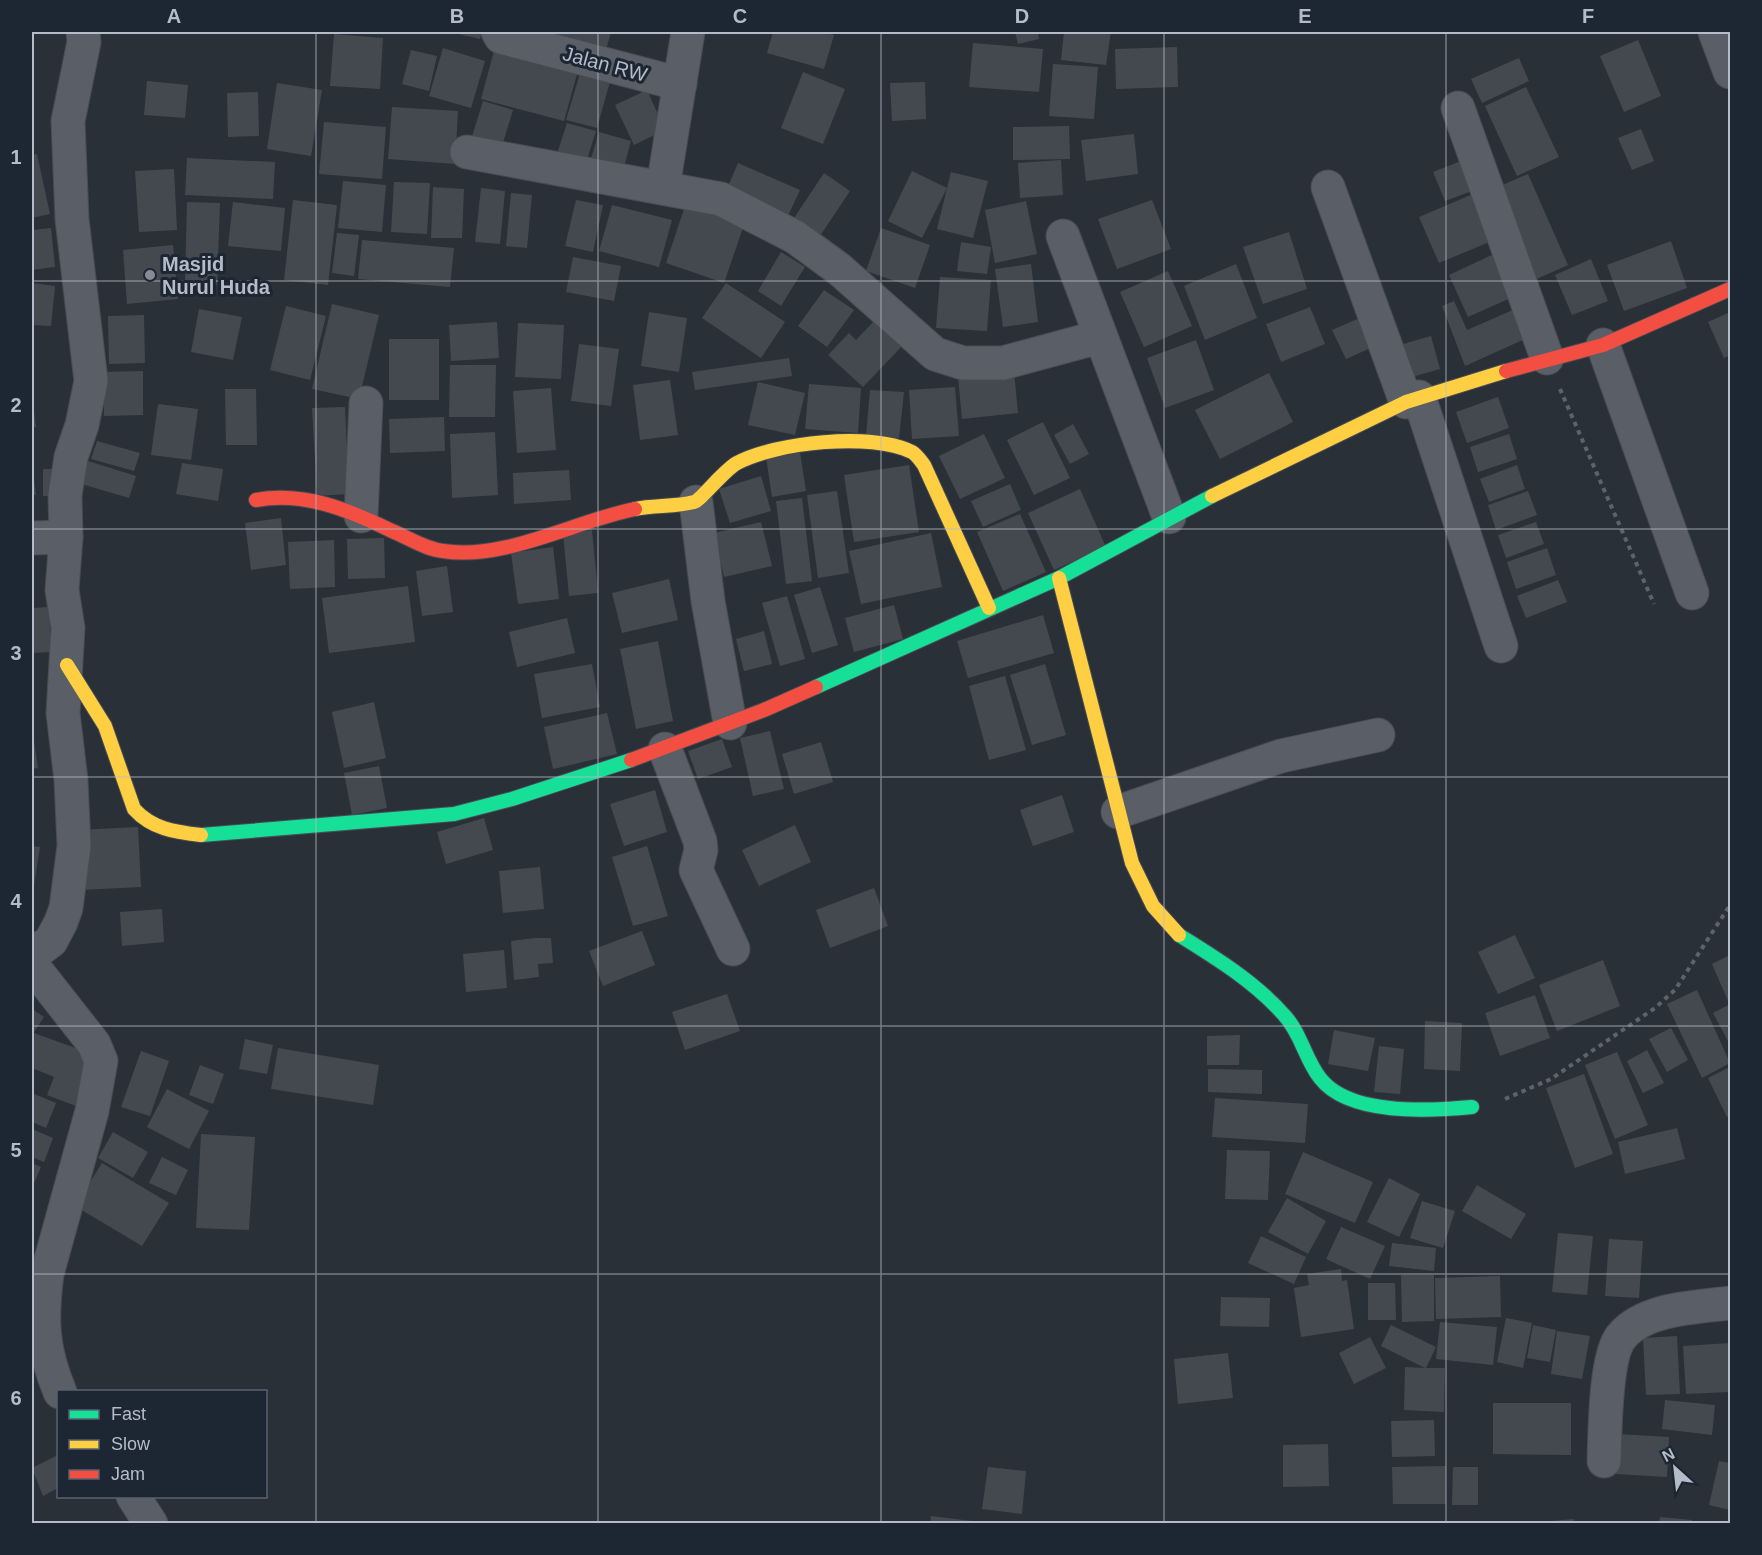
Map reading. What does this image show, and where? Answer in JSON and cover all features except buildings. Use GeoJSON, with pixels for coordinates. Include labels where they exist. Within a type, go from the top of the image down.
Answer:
{"type":"FeatureCollection","features":[{"type":"Feature","properties":{"kind":"street"},"geometry":{"type":"LineString","coordinates":[[32,950],[43,947],[51,940],[66,908],[74,846],[71,780],[63,713],[68,628],[62,590],[67,474],[82,425],[91,381],[80,275],[74,244],[68,121],[84,42],[83,32]]}},
{"type":"Feature","properties":{"kind":"street","name":"Jalan RW"},"geometry":{"type":"LineString","coordinates":[[498,32],[501,37],[680,84]]}},
{"type":"Feature","properties":{"kind":"street"},"geometry":{"type":"LineString","coordinates":[[663,187],[688,32]]}},
{"type":"Feature","properties":{"kind":"street"},"geometry":{"type":"LineString","coordinates":[[1715,32],[1731,72]]}},
{"type":"Feature","properties":{"kind":"street"},"geometry":{"type":"LineString","coordinates":[[1458,108],[1547,358]]}},
{"type":"Feature","properties":{"kind":"street"},"geometry":{"type":"LineString","coordinates":[[467,152],[721,199],[795,237],[839,269],[935,354],[963,363],[1003,363],[1099,336]]}},
{"type":"Feature","properties":{"kind":"street"},"geometry":{"type":"LineString","coordinates":[[1328,187],[1413,399],[1501,646]]}},
{"type":"Feature","properties":{"kind":"street"},"geometry":{"type":"LineString","coordinates":[[1063,236],[1169,517]]}},
{"type":"Feature","properties":{"kind":"street"},"geometry":{"type":"LineString","coordinates":[[67,665],[95,704],[108,735],[130,803],[140,818],[154,828],[171,833],[204,835],[317,828],[454,814],[512,799],[665,749],[730,723],[821,685],[1059,578],[1169,517],[1413,399],[1547,358],[1604,345],[1731,289]]}},
{"type":"Feature","properties":{"kind":"street"},"geometry":{"type":"LineString","coordinates":[[1604,345],[1692,593]]}},
{"type":"Feature","properties":{"kind":"street"},"geometry":{"type":"LineString","coordinates":[[361,516],[366,403]]}},
{"type":"Feature","properties":{"kind":"street"},"geometry":{"type":"LineString","coordinates":[[256,500],[274,495],[302,498],[361,516],[433,549],[466,551],[498,547],[628,510],[696,502],[718,477],[745,459],[800,445],[851,443],[903,448],[915,453],[924,465],[989,608]]}},
{"type":"Feature","properties":{"kind":"street"},"geometry":{"type":"LineString","coordinates":[[696,502],[708,601],[730,723]]}},
{"type":"Feature","properties":{"kind":"street"},"geometry":{"type":"LineString","coordinates":[[32,538],[66,537]]}},
{"type":"Feature","properties":{"kind":"street"},"geometry":{"type":"LineString","coordinates":[[1059,578],[1104,748],[1122,834],[1137,876],[1169,927],[1205,950],[1283,1013],[1298,1030],[1320,1079],[1331,1091],[1369,1104],[1409,1110],[1472,1107]]}},
{"type":"Feature","properties":{"kind":"street"},"geometry":{"type":"LineString","coordinates":[[1118,812],[1281,756],[1378,735]]}},
{"type":"Feature","properties":{"kind":"street"},"geometry":{"type":"LineString","coordinates":[[665,749],[700,842],[701,850],[696,870],[733,949]]}},
{"type":"Feature","properties":{"kind":"street"},"geometry":{"type":"LineString","coordinates":[[32,965],[94,1044],[101,1061],[92,1111],[47,1274],[39,1360],[59,1390]]}},
{"type":"Feature","properties":{"kind":"street"},"geometry":{"type":"LineString","coordinates":[[1604,1461],[1611,1367],[1621,1337],[1637,1324],[1654,1316],[1731,1303]]}},
{"type":"Feature","properties":{"kind":"street"},"geometry":{"type":"LineString","coordinates":[[134,1498],[151,1524]]}},
{"type":"Feature","properties":{"kind":"path"},"geometry":{"type":"LineString","coordinates":[[1547,358],[1654,604]]}},
{"type":"Feature","properties":{"kind":"path"},"geometry":{"type":"LineString","coordinates":[[1472,1107],[1497,1102],[1551,1079],[1655,1008],[1675,990],[1731,905]]}},
{"type":"Feature","properties":{"kind":"traffic: fast"},"geometry":{"type":"LineString","coordinates":[[816,687],[1059,578],[1212,496]]}},
{"type":"Feature","properties":{"kind":"traffic: fast"},"geometry":{"type":"LineString","coordinates":[[201,835],[454,814],[512,799],[631,760]]}},
{"type":"Feature","properties":{"kind":"traffic: fast"},"geometry":{"type":"LineString","coordinates":[[1179,935],[1234,971],[1273,1003],[1295,1030],[1315,1071],[1333,1090],[1350,1099],[1391,1108],[1435,1110],[1472,1107]]}},
{"type":"Feature","properties":{"kind":"traffic: slow"},"geometry":{"type":"LineString","coordinates":[[1212,496],[1406,402],[1506,371]]}},
{"type":"Feature","properties":{"kind":"traffic: slow"},"geometry":{"type":"LineString","coordinates":[[635,509],[694,502],[737,463],[775,450],[799,445],[849,441],[894,446],[912,452],[924,465],[989,608]]}},
{"type":"Feature","properties":{"kind":"traffic: slow"},"geometry":{"type":"LineString","coordinates":[[1059,578],[1132,863],[1153,906],[1179,935]]}},
{"type":"Feature","properties":{"kind":"traffic: slow"},"geometry":{"type":"LineString","coordinates":[[67,665],[105,726],[134,809],[156,825],[173,831],[201,835]]}},
{"type":"Feature","properties":{"kind":"traffic: jam"},"geometry":{"type":"LineString","coordinates":[[1506,371],[1603,345],[1730,289]]}},
{"type":"Feature","properties":{"kind":"traffic: jam"},"geometry":{"type":"LineString","coordinates":[[256,500],[291,498],[326,504],[359,516],[430,548],[466,553],[515,545],[635,509]]}},
{"type":"Feature","properties":{"kind":"traffic: jam"},"geometry":{"type":"LineString","coordinates":[[631,760],[764,710],[816,687]]}},
{"type":"Feature","properties":{"kind":"place","name":"Masjid Nurul Huda"},"geometry":{"type":"Point","coordinates":[150,275]}}]}
